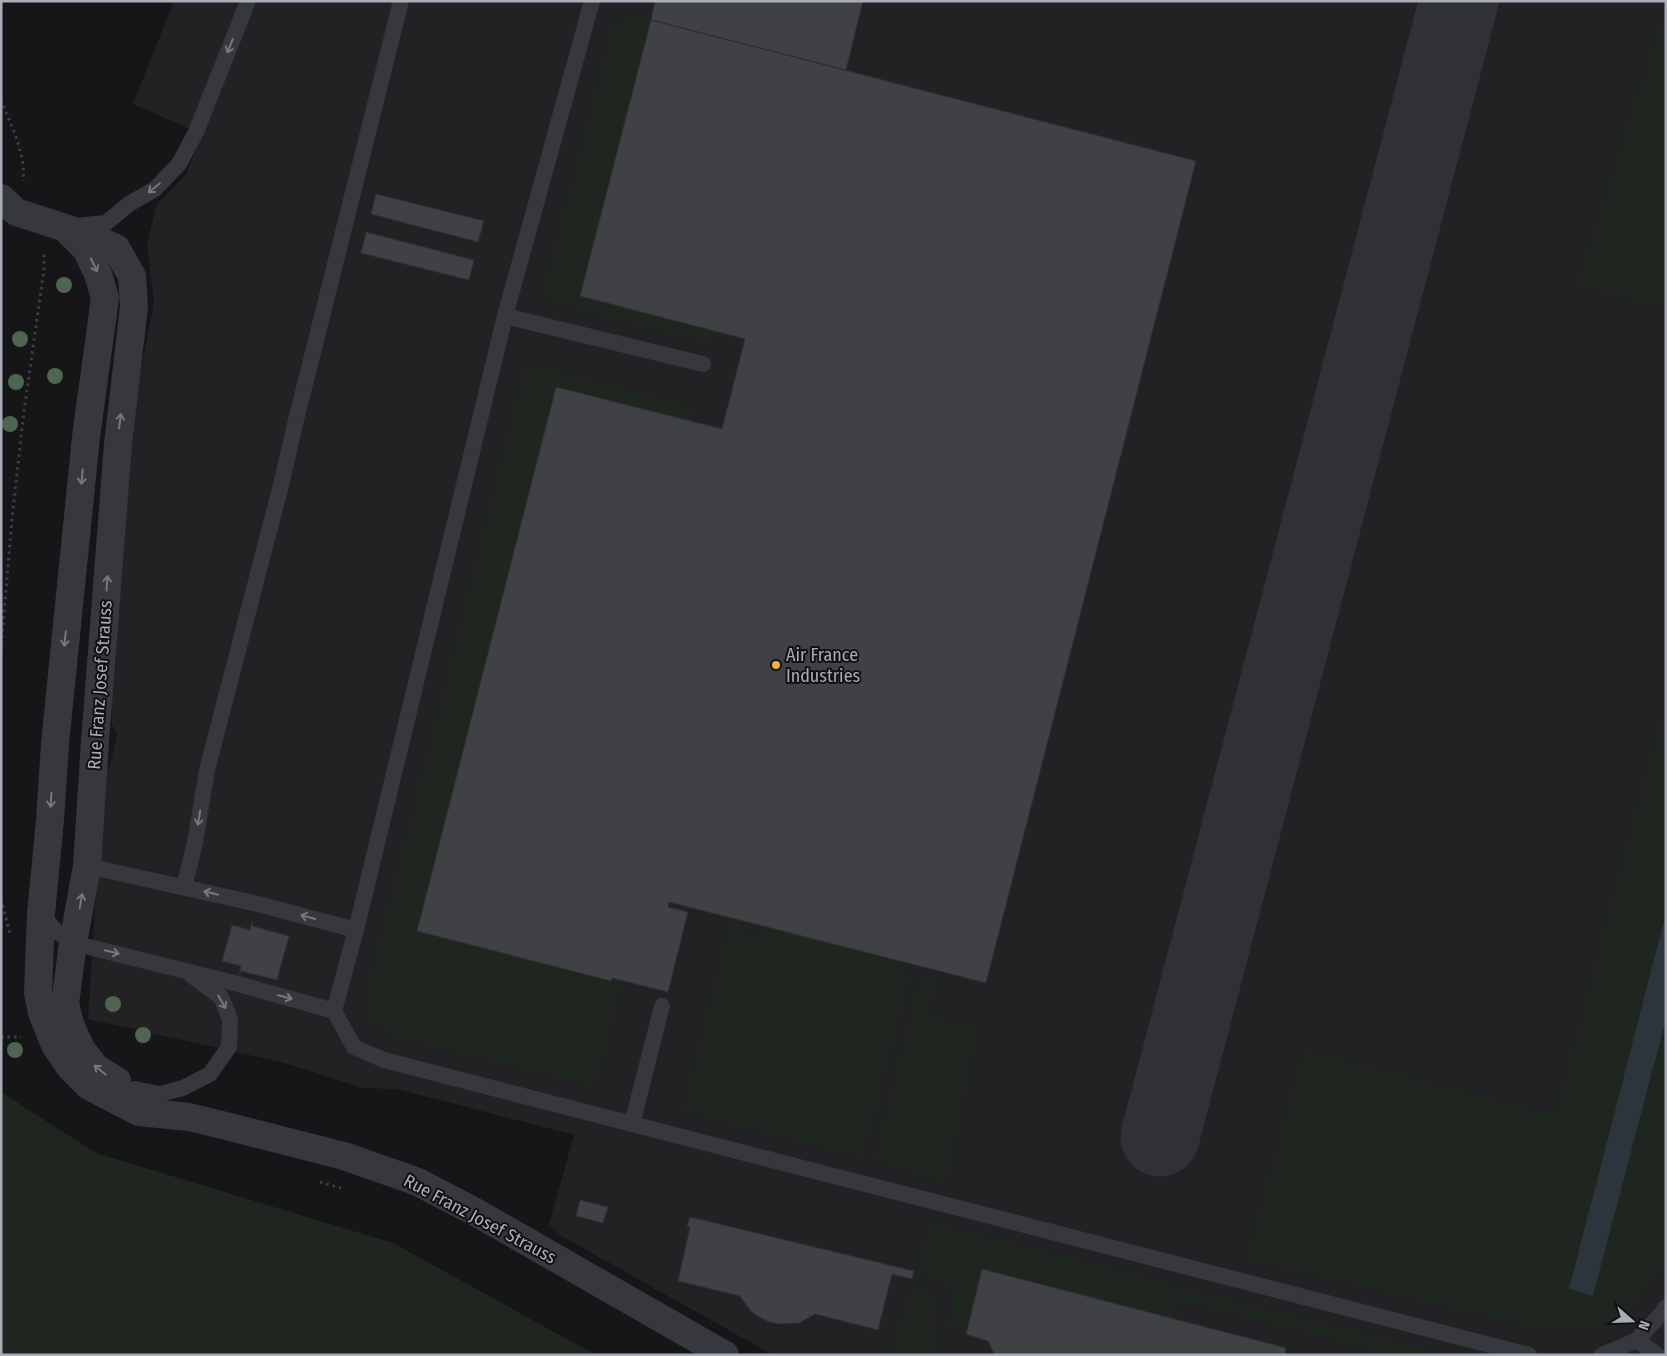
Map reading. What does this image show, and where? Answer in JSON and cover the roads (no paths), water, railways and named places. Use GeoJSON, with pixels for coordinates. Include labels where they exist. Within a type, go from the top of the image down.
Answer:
{"type":"FeatureCollection","features":[{"type":"Feature","properties":{"kind":"street","name":"Rue Franz Josef Strauss"},"geometry":{"type":"LineString","coordinates":[[10,203],[64,228],[87,235],[116,248],[132,276],[134,307],[118,444],[87,866],[73,943],[66,1004],[71,1027],[82,1050],[96,1068],[112,1079],[189,1117]]}},
{"type":"Feature","properties":{"kind":"street","name":"Rue Franz Josef Strauss"},"geometry":{"type":"LineString","coordinates":[[64,228],[86,249],[98,274],[105,298],[85,447],[55,744],[41,914],[38,993],[42,1013],[55,1044],[70,1067],[88,1086],[139,1112],[189,1117],[344,1156],[418,1182],[725,1355]]}},
{"type":"Feature","properties":{"kind":"lane"},"geometry":{"type":"LineString","coordinates":[[64,228],[106,223],[129,204],[155,189],[178,164],[196,132],[248,1]]}},
{"type":"Feature","properties":{"kind":"lane"},"geometry":{"type":"LineString","coordinates":[[184,887],[195,843],[207,770],[281,486],[296,416],[401,1]]}},
{"type":"Feature","properties":{"kind":"lane"},"geometry":{"type":"LineString","coordinates":[[592,1],[505,316],[356,930],[334,1011],[354,1047],[384,1060],[1529,1355]]}},
{"type":"Feature","properties":{"kind":"lane"},"geometry":{"type":"LineString","coordinates":[[505,316],[703,364]]}},
{"type":"Feature","properties":{"kind":"lane"},"geometry":{"type":"LineString","coordinates":[[87,866],[258,904],[356,930]]}},
{"type":"Feature","properties":{"kind":"lane"},"geometry":{"type":"LineString","coordinates":[[41,914],[56,931],[73,943],[186,970],[334,1011]]}},
{"type":"Feature","properties":{"kind":"lane"},"geometry":{"type":"LineString","coordinates":[[135,1089],[160,1094],[184,1088],[210,1074],[229,1047],[230,1019],[221,997],[186,970]]}},
{"type":"Feature","properties":{"kind":"lane"},"geometry":{"type":"LineString","coordinates":[[632,1124],[662,1006]]}},
{"type":"Feature","properties":{"kind":"lane"},"geometry":{"type":"LineString","coordinates":[[1602,1355],[1637,1340],[1666,1307]]}},
{"type":"Feature","properties":{"kind":"lane"},"geometry":{"type":"LineString","coordinates":[[1637,1340],[1657,1355]]}},
{"type":"Feature","properties":{"kind":"place","name":"Air France Industries"},"geometry":{"type":"Point","coordinates":[776,665]}}]}
